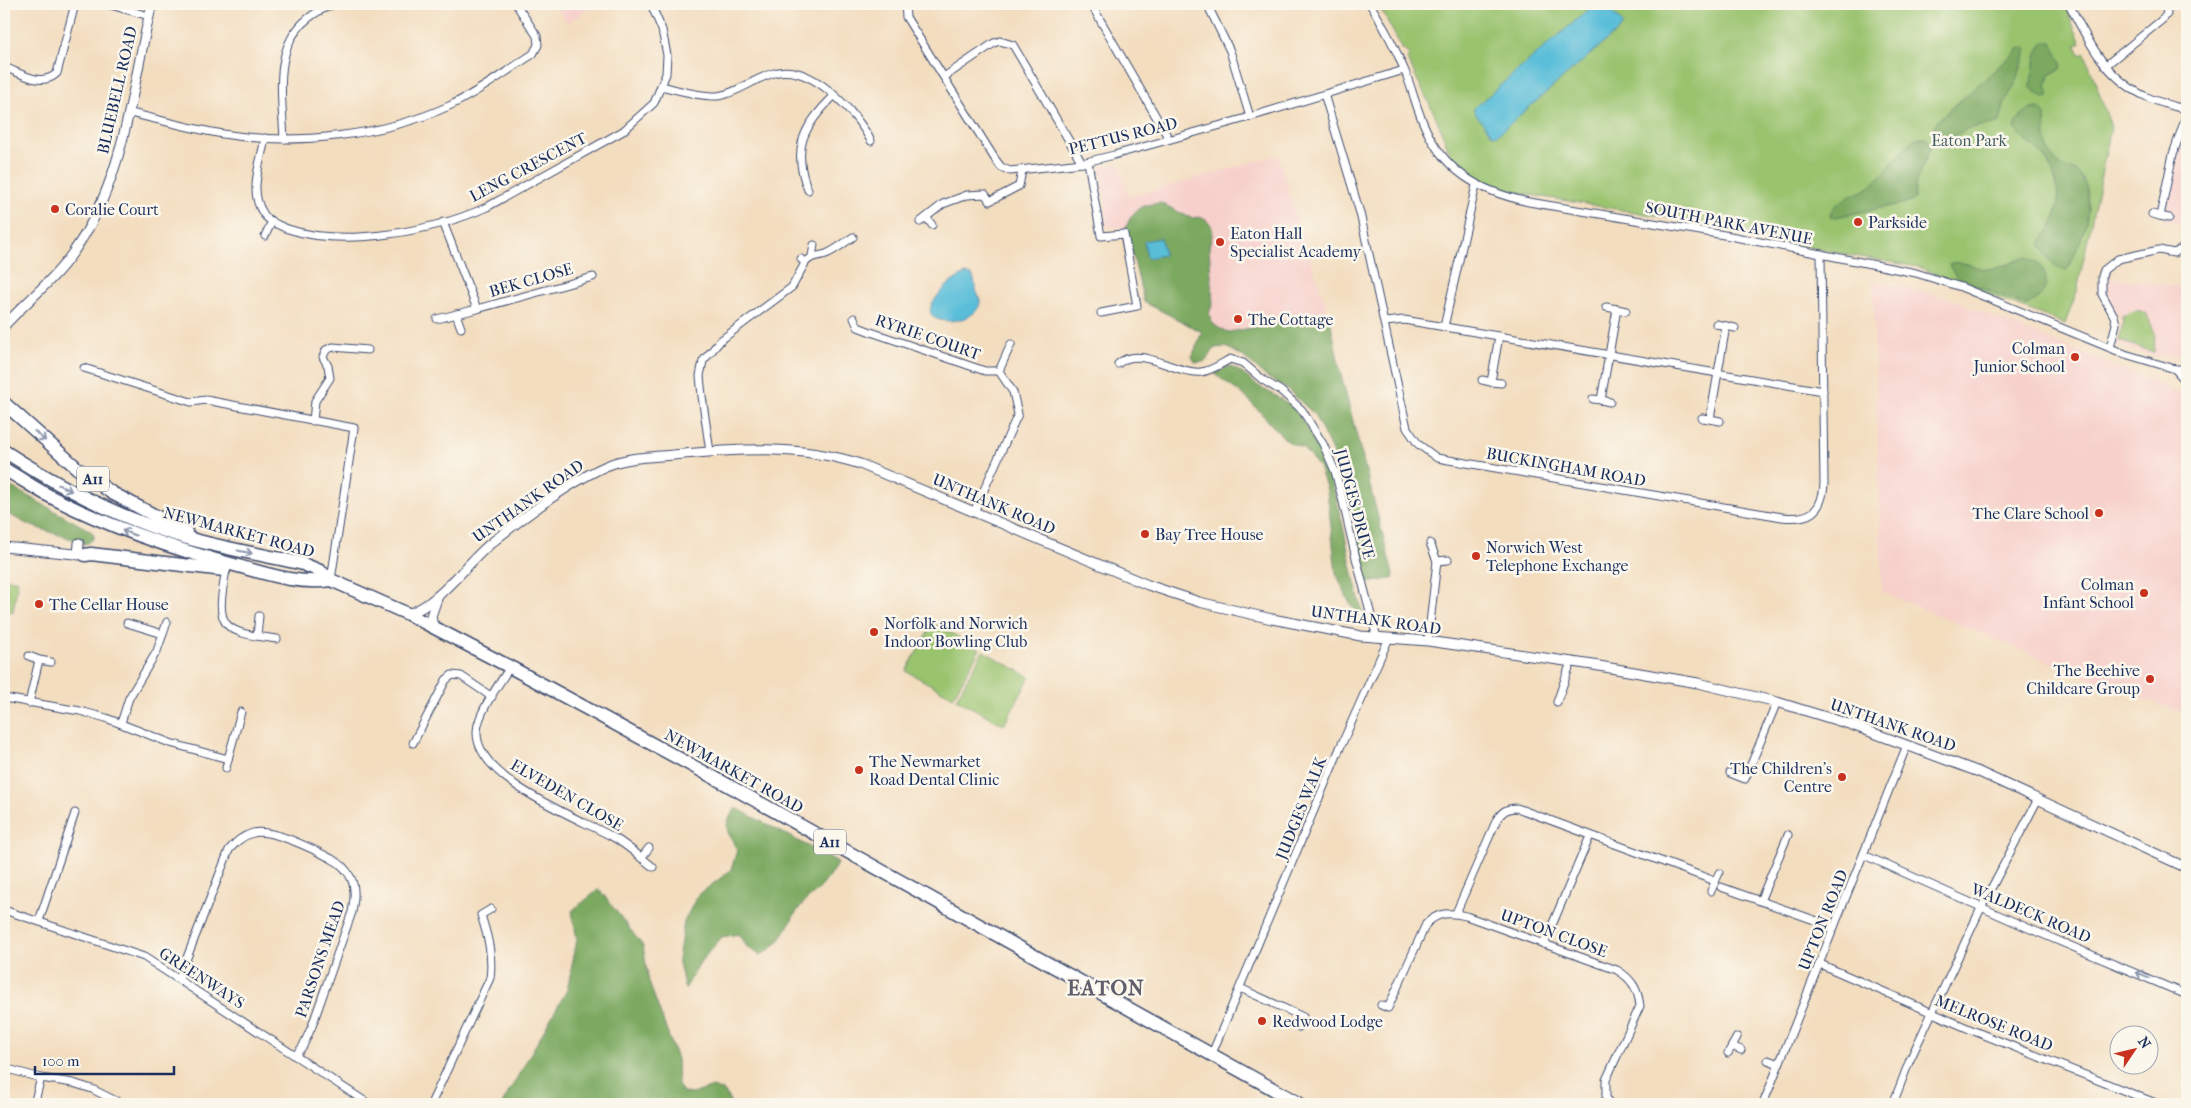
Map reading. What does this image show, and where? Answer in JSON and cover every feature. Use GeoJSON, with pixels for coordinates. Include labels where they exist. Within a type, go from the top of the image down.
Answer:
{"type":"FeatureCollection","features":[{"type":"Feature","properties":{"kind":"highway","name":"A11"},"geometry":{"type":"LineString","coordinates":[[4,403],[77,468],[112,493],[189,534],[192,540]]}},
{"type":"Feature","properties":{"kind":"highway","name":"NEWMARKET ROAD"},"geometry":{"type":"LineString","coordinates":[[4,451],[59,485],[105,507],[192,540],[303,564],[320,571],[331,580],[408,614],[726,784],[1291,1102]]}},
{"type":"Feature","properties":{"kind":"highway","name":"NEWMARKET ROAD"},"geometry":{"type":"LineString","coordinates":[[4,469],[51,497],[116,528],[175,549],[269,574],[319,582],[331,580]]}},
{"type":"Feature","properties":{"kind":"highway"},"geometry":{"type":"LineString","coordinates":[[81,555],[91,554],[269,574]]}},
{"type":"Feature","properties":{"kind":"street"},"geometry":{"type":"LineString","coordinates":[[4,67],[42,81],[50,80],[57,74],[75,4]]}},
{"type":"Feature","properties":{"kind":"street"},"geometry":{"type":"LineString","coordinates":[[107,4],[148,16]]}},
{"type":"Feature","properties":{"kind":"street","name":"BLUEBELL ROAD"},"geometry":{"type":"LineString","coordinates":[[4,326],[58,270],[85,235],[94,219],[112,176],[130,113],[148,16],[152,4]]}},
{"type":"Feature","properties":{"kind":"street"},"geometry":{"type":"LineString","coordinates":[[284,139],[283,69],[287,48],[298,26],[305,19],[319,10],[334,4]]}},
{"type":"Feature","properties":{"kind":"street"},"geometry":{"type":"LineString","coordinates":[[130,113],[224,134],[284,139],[331,136],[432,114],[472,94],[536,50],[538,45],[536,36],[516,4]]}},
{"type":"Feature","properties":{"kind":"street","name":"LENG CRESCENT"},"geometry":{"type":"LineString","coordinates":[[272,221],[299,232],[328,237],[394,233],[444,222],[487,207],[624,131],[654,103],[666,74],[667,55],[662,30],[651,4]]}},
{"type":"Feature","properties":{"kind":"street","name":"PETTUS ROAD"},"geometry":{"type":"LineString","coordinates":[[904,4],[906,17],[1001,167],[1010,171],[1085,162],[1250,117],[1404,70]]}},
{"type":"Feature","properties":{"kind":"street"},"geometry":{"type":"LineString","coordinates":[[1091,4],[1169,139]]}},
{"type":"Feature","properties":{"kind":"street"},"geometry":{"type":"LineString","coordinates":[[1207,4],[1230,51],[1250,117]]}},
{"type":"Feature","properties":{"kind":"street","name":"SOUTH PARK AVENUE"},"geometry":{"type":"LineString","coordinates":[[1370,4],[1404,70],[1421,118],[1433,141],[1450,165],[1476,185],[1502,196],[1529,202],[1730,236],[1875,264],[1940,280],[2110,348],[2175,369],[2187,369]]}},
{"type":"Feature","properties":{"kind":"street"},"geometry":{"type":"LineString","coordinates":[[2069,4],[2094,51],[2116,77],[2146,97],[2187,110]]}},
{"type":"Feature","properties":{"kind":"street"},"geometry":{"type":"LineString","coordinates":[[2105,66],[2164,19],[2167,14],[2165,4]]}},
{"type":"Feature","properties":{"kind":"street"},"geometry":{"type":"LineString","coordinates":[[944,77],[994,42],[1000,41],[1013,45],[1085,162],[1101,236],[1124,234],[1137,306],[1101,312]]}},
{"type":"Feature","properties":{"kind":"street"},"geometry":{"type":"LineString","coordinates":[[661,86],[717,96],[731,92],[774,73],[788,70],[815,81],[834,96],[864,128],[871,141]]}},
{"type":"Feature","properties":{"kind":"street","name":"BUCKINGHAM ROAD"},"geometry":{"type":"LineString","coordinates":[[1324,94],[1360,213],[1407,428],[1418,444],[1437,458],[1782,518],[1805,517],[1813,512],[1823,498],[1821,254]]}},
{"type":"Feature","properties":{"kind":"street"},"geometry":{"type":"LineString","coordinates":[[808,190],[801,168],[803,137],[814,117],[834,96]]}},
{"type":"Feature","properties":{"kind":"street"},"geometry":{"type":"LineString","coordinates":[[2160,216],[2173,154],[2187,114]]}},
{"type":"Feature","properties":{"kind":"street"},"geometry":{"type":"LineString","coordinates":[[264,138],[256,192],[263,215],[272,221],[265,236]]}},
{"type":"Feature","properties":{"kind":"street"},"geometry":{"type":"LineString","coordinates":[[920,222],[943,204],[967,195],[984,194],[990,201],[1019,186],[1022,171]]}},
{"type":"Feature","properties":{"kind":"street"},"geometry":{"type":"LineString","coordinates":[[1444,327],[1476,185]]}},
{"type":"Feature","properties":{"kind":"street"},"geometry":{"type":"LineString","coordinates":[[2152,214],[2169,218]]}},
{"type":"Feature","properties":{"kind":"street"},"geometry":{"type":"LineString","coordinates":[[927,218],[932,225]]}},
{"type":"Feature","properties":{"kind":"street","name":"BEK CLOSE"},"geometry":{"type":"LineString","coordinates":[[444,222],[476,309]]}},
{"type":"Feature","properties":{"kind":"street"},"geometry":{"type":"LineString","coordinates":[[710,452],[700,376],[704,361],[721,340],[792,287],[803,261],[812,256],[826,254],[853,237]]}},
{"type":"Feature","properties":{"kind":"street"},"geometry":{"type":"LineString","coordinates":[[812,256],[814,244]]}},
{"type":"Feature","properties":{"kind":"street"},"geometry":{"type":"LineString","coordinates":[[2110,348],[2116,324],[2114,316],[2102,294],[2104,270],[2118,259],[2159,250],[2174,253],[2187,246]]}},
{"type":"Feature","properties":{"kind":"street","name":"BEK CLOSE"},"geometry":{"type":"LineString","coordinates":[[437,319],[593,276]]}},
{"type":"Feature","properties":{"kind":"street"},"geometry":{"type":"LineString","coordinates":[[1606,307],[1626,311]]}},
{"type":"Feature","properties":{"kind":"street"},"geometry":{"type":"LineString","coordinates":[[1601,400],[1617,309]]}},
{"type":"Feature","properties":{"kind":"street"},"geometry":{"type":"LineString","coordinates":[[456,314],[461,328]]}},
{"type":"Feature","properties":{"kind":"street","name":"RYRIE COURT"},"geometry":{"type":"LineString","coordinates":[[854,318],[858,327],[871,332],[985,372],[999,371]]}},
{"type":"Feature","properties":{"kind":"street"},"geometry":{"type":"LineString","coordinates":[[1385,322],[1404,320],[1823,391]]}},
{"type":"Feature","properties":{"kind":"street"},"geometry":{"type":"LineString","coordinates":[[1716,324],[1735,328]]}},
{"type":"Feature","properties":{"kind":"street"},"geometry":{"type":"LineString","coordinates":[[1710,419],[1726,326]]}},
{"type":"Feature","properties":{"kind":"street"},"geometry":{"type":"LineString","coordinates":[[1491,382],[1499,336]]}},
{"type":"Feature","properties":{"kind":"street","name":"RYRIE COURT"},"geometry":{"type":"LineString","coordinates":[[974,512],[1018,414],[999,371],[1011,344]]}},
{"type":"Feature","properties":{"kind":"street"},"geometry":{"type":"LineString","coordinates":[[313,421],[316,400],[330,378],[328,366],[323,357],[326,350],[333,347],[368,350]]}},
{"type":"Feature","properties":{"kind":"street","name":"JUDGES DRIVE"},"geometry":{"type":"LineString","coordinates":[[1118,364],[1124,359],[1141,357],[1200,372],[1230,359],[1243,364],[1263,380],[1281,390],[1302,410],[1324,444],[1335,471],[1377,638]]}},
{"type":"Feature","properties":{"kind":"street"},"geometry":{"type":"LineString","coordinates":[[84,368],[191,402],[206,400],[354,428],[331,580]]}},
{"type":"Feature","properties":{"kind":"street","name":"SOUTH PARK AVENUE"},"geometry":{"type":"LineString","coordinates":[[2175,369],[2187,380]]}},
{"type":"Feature","properties":{"kind":"street"},"geometry":{"type":"LineString","coordinates":[[1482,380],[1501,384]]}},
{"type":"Feature","properties":{"kind":"street"},"geometry":{"type":"LineString","coordinates":[[1593,399],[1610,402]]}},
{"type":"Feature","properties":{"kind":"street"},"geometry":{"type":"LineString","coordinates":[[1702,418],[1720,421]]}},
{"type":"Feature","properties":{"kind":"street","name":"UNTHANK ROAD"},"geometry":{"type":"LineString","coordinates":[[408,614],[424,608],[492,543],[564,491],[600,469],[628,460],[710,452],[789,450],[828,455],[860,464],[1148,585],[1199,602],[1272,619],[1377,638],[1428,641],[1698,683],[1777,702],[1907,745],[1979,772],[2187,868]]}},
{"type":"Feature","properties":{"kind":"street"},"geometry":{"type":"LineString","coordinates":[[4,547],[81,555],[80,543]]}},
{"type":"Feature","properties":{"kind":"street"},"geometry":{"type":"LineString","coordinates":[[1428,641],[1437,561],[1430,543]]}},
{"type":"Feature","properties":{"kind":"street"},"geometry":{"type":"LineString","coordinates":[[1437,561],[1448,560]]}},
{"type":"Feature","properties":{"kind":"street"},"geometry":{"type":"LineString","coordinates":[[226,570],[220,609],[229,627],[241,634],[277,639]]}},
{"type":"Feature","properties":{"kind":"street","name":"UNTHANK ROAD"},"geometry":{"type":"LineString","coordinates":[[433,627],[433,608],[441,592]]}},
{"type":"Feature","properties":{"kind":"street"},"geometry":{"type":"LineString","coordinates":[[257,636],[259,616]]}},
{"type":"Feature","properties":{"kind":"street"},"geometry":{"type":"LineString","coordinates":[[121,723],[128,698],[157,651],[167,622]]}},
{"type":"Feature","properties":{"kind":"street"},"geometry":{"type":"LineString","coordinates":[[127,623],[163,634]]}},
{"type":"Feature","properties":{"kind":"street","name":"JUDGES WALK"},"geometry":{"type":"LineString","coordinates":[[1211,1056],[1340,748],[1389,638]]}},
{"type":"Feature","properties":{"kind":"street"},"geometry":{"type":"LineString","coordinates":[[29,656],[51,662]]}},
{"type":"Feature","properties":{"kind":"street"},"geometry":{"type":"LineString","coordinates":[[29,704],[39,660]]}},
{"type":"Feature","properties":{"kind":"street"},"geometry":{"type":"LineString","coordinates":[[1557,702],[1571,662]]}},
{"type":"Feature","properties":{"kind":"street","name":"ELVEDEN CLOSE"},"geometry":{"type":"LineString","coordinates":[[510,667],[483,712],[477,731],[482,750],[492,765],[507,780],[540,800],[615,839],[653,867]]}},
{"type":"Feature","properties":{"kind":"street"},"geometry":{"type":"LineString","coordinates":[[413,743],[446,680],[452,674],[461,676],[492,697]]}},
{"type":"Feature","properties":{"kind":"street"},"geometry":{"type":"LineString","coordinates":[[4,698],[29,704],[80,711],[121,723],[170,743],[228,759]]}},
{"type":"Feature","properties":{"kind":"street"},"geometry":{"type":"LineString","coordinates":[[1730,773],[1745,779],[1777,702]]}},
{"type":"Feature","properties":{"kind":"street"},"geometry":{"type":"LineString","coordinates":[[226,768],[241,712]]}},
{"type":"Feature","properties":{"kind":"street","name":"UPTON ROAD"},"geometry":{"type":"LineString","coordinates":[[1763,1104],[1907,745]]}},
{"type":"Feature","properties":{"kind":"street"},"geometry":{"type":"LineString","coordinates":[[1893,1104],[1909,1062],[1932,1013],[1982,908],[2038,799]]}},
{"type":"Feature","properties":{"kind":"street"},"geometry":{"type":"LineString","coordinates":[[1388,1008],[1426,924],[1438,915],[1456,913],[1483,849],[1502,812],[1509,808],[1517,808],[1834,928]]}},
{"type":"Feature","properties":{"kind":"street"},"geometry":{"type":"LineString","coordinates":[[39,921],[75,813]]}},
{"type":"Feature","properties":{"kind":"street","name":"PARSONS MEAD"},"geometry":{"type":"LineString","coordinates":[[179,978],[228,850],[240,838],[254,832],[270,832],[333,859],[343,867],[351,879],[355,897],[352,912],[312,1026],[303,1046],[295,1056]]}},
{"type":"Feature","properties":{"kind":"street"},"geometry":{"type":"LineString","coordinates":[[1760,901],[1788,835]]}},
{"type":"Feature","properties":{"kind":"street"},"geometry":{"type":"LineString","coordinates":[[1544,944],[1590,836]]}},
{"type":"Feature","properties":{"kind":"street"},"geometry":{"type":"LineString","coordinates":[[641,858],[649,848]]}},
{"type":"Feature","properties":{"kind":"street","name":"WALDECK ROAD"},"geometry":{"type":"LineString","coordinates":[[1864,855],[1982,908],[2187,995]]}},
{"type":"Feature","properties":{"kind":"street"},"geometry":{"type":"LineString","coordinates":[[1711,891],[1718,884],[1719,872]]}},
{"type":"Feature","properties":{"kind":"street"},"geometry":{"type":"LineString","coordinates":[[431,1104],[490,978],[492,964],[490,946],[479,915],[491,909]]}},
{"type":"Feature","properties":{"kind":"street","name":"GREENWAYS"},"geometry":{"type":"LineString","coordinates":[[4,910],[144,956],[369,1104]]}},
{"type":"Feature","properties":{"kind":"street","name":"UPTON CLOSE"},"geometry":{"type":"LineString","coordinates":[[1456,913],[1617,970],[1627,976],[1638,994],[1640,1006],[1606,1080],[1606,1098],[1610,1104]]}},
{"type":"Feature","properties":{"kind":"street","name":"MELROSE ROAD"},"geometry":{"type":"LineString","coordinates":[[1820,964],[1932,1013],[2158,1104]]}},
{"type":"Feature","properties":{"kind":"street"},"geometry":{"type":"LineString","coordinates":[[1240,988],[1304,1014],[1299,1027]]}},
{"type":"Feature","properties":{"kind":"street"},"geometry":{"type":"LineString","coordinates":[[1736,1037],[1730,1050],[1741,1050]]}},
{"type":"Feature","properties":{"kind":"street"},"geometry":{"type":"LineString","coordinates":[[1768,1060],[1779,1064]]}},
{"type":"Feature","properties":{"kind":"street"},"geometry":{"type":"LineString","coordinates":[[4,1068],[41,1078],[73,1083],[92,1089],[122,1104]]}},
{"type":"Feature","properties":{"kind":"street"},"geometry":{"type":"LineString","coordinates":[[34,1104],[41,1078]]}},
{"type":"Feature","properties":{"kind":"shaded area"},"geometry":{"type":"Polygon","coordinates":[[[554,4],[595,4],[568,23],[554,4]]]}},
{"type":"Feature","properties":{"kind":"shaded area"},"geometry":{"type":"Polygon","coordinates":[[[2187,120],[2187,227],[2172,221],[2163,223],[2184,122],[2187,120]]]}},
{"type":"Feature","properties":{"kind":"shaded area","name":"Eaton Hall Specialist Academy"},"geometry":{"type":"Polygon","coordinates":[[[1278,155],[1296,217],[1329,314],[1229,332],[1217,332],[1129,230],[1107,227],[1103,222],[1102,212],[1106,205],[1100,167],[1119,163],[1129,197],[1278,155]]]}},
{"type":"Feature","properties":{"kind":"shaded area"},"geometry":{"type":"Polygon","coordinates":[[[2106,277],[2187,289],[2187,356],[2155,357],[2117,345],[2121,323],[2120,317],[2106,293],[2106,277]]]}},
{"type":"Feature","properties":{"kind":"shaded area"},"geometry":{"type":"Polygon","coordinates":[[[1873,280],[1946,297],[2187,396],[2187,714],[2109,687],[1882,592],[1873,280]]]}},
{"type":"Feature","properties":{"kind":"green space","name":"Eaton Park"},"geometry":{"type":"Polygon","coordinates":[[[1378,4],[2064,4],[2081,43],[2076,45],[2080,55],[2085,53],[2111,127],[2077,291],[2065,324],[1918,267],[1822,250],[1706,224],[1507,191],[1476,178],[1452,159],[1436,117],[1407,59],[1409,57],[1407,52],[1403,50],[1378,4]]]}},
{"type":"Feature","properties":{"kind":"green space"},"geometry":{"type":"Polygon","coordinates":[[[2044,42],[2052,42],[2062,64],[2060,69],[2050,75],[2046,84],[2049,97],[2045,98],[2035,92],[2030,86],[2037,53],[2044,42]]]}},
{"type":"Feature","properties":{"kind":"green space"},"geometry":{"type":"Polygon","coordinates":[[[2025,47],[2027,49],[2016,83],[2005,102],[2000,121],[1969,128],[1951,137],[1946,137],[1938,132],[1934,127],[1937,121],[2020,48],[2025,47]]]}},
{"type":"Feature","properties":{"kind":"green space"},"geometry":{"type":"Polygon","coordinates":[[[2039,108],[2045,114],[2048,149],[2051,155],[2060,165],[2077,172],[2084,182],[2088,194],[2086,221],[2078,248],[2067,270],[2062,270],[2054,265],[2040,244],[2051,228],[2057,211],[2056,182],[2053,173],[2044,157],[2037,149],[2024,140],[2015,127],[2024,113],[2039,108]]]}},
{"type":"Feature","properties":{"kind":"green space"},"geometry":{"type":"Polygon","coordinates":[[[1920,137],[1926,138],[1931,146],[1916,181],[1914,199],[1911,202],[1831,218],[1830,214],[1837,205],[1872,185],[1908,144],[1920,137]]]}},
{"type":"Feature","properties":{"kind":"green space"},"geometry":{"type":"Polygon","coordinates":[[[1161,203],[1191,218],[1200,217],[1211,225],[1213,232],[1209,246],[1213,305],[1209,314],[1216,326],[1229,332],[1329,314],[1341,375],[1394,578],[1367,583],[1355,523],[1339,466],[1314,414],[1287,389],[1265,376],[1244,357],[1226,347],[1215,348],[1206,361],[1195,362],[1192,357],[1202,332],[1144,302],[1126,227],[1132,215],[1139,208],[1161,203]]]}},
{"type":"Feature","properties":{"kind":"green space"},"geometry":{"type":"Polygon","coordinates":[[[2028,257],[2041,267],[2046,284],[2041,295],[2032,303],[2026,305],[1964,281],[1955,275],[1950,264],[1964,263],[1993,269],[2028,257]]]}},
{"type":"Feature","properties":{"kind":"green space"},"geometry":{"type":"Polygon","coordinates":[[[2137,310],[2146,313],[2155,333],[2154,352],[2119,341],[2123,323],[2122,316],[2137,310]]]}},
{"type":"Feature","properties":{"kind":"green space"},"geometry":{"type":"Polygon","coordinates":[[[1228,366],[1283,400],[1295,410],[1319,451],[1328,472],[1341,517],[1362,609],[1362,613],[1359,615],[1350,604],[1336,573],[1327,490],[1319,467],[1303,448],[1290,443],[1247,398],[1215,374],[1228,366]]]}},
{"type":"Feature","properties":{"kind":"green space"},"geometry":{"type":"Polygon","coordinates":[[[4,483],[91,531],[94,538],[87,544],[29,525],[4,512],[4,483]]]}},
{"type":"Feature","properties":{"kind":"green space"},"geometry":{"type":"Polygon","coordinates":[[[4,578],[18,581],[13,612],[4,610],[4,578]]]}},
{"type":"Feature","properties":{"kind":"green space"},"geometry":{"type":"Polygon","coordinates":[[[933,623],[980,649],[953,697],[906,671],[933,623]]]}},
{"type":"Feature","properties":{"kind":"green space"},"geometry":{"type":"Polygon","coordinates":[[[983,651],[1030,677],[1004,725],[956,699],[983,651]]]}},
{"type":"Feature","properties":{"kind":"green space"},"geometry":{"type":"Polygon","coordinates":[[[736,808],[838,862],[822,886],[796,913],[780,940],[768,951],[760,955],[747,947],[739,934],[722,937],[701,961],[685,989],[678,959],[684,922],[697,896],[731,870],[737,850],[728,833],[727,825],[736,808]]]}},
{"type":"Feature","properties":{"kind":"green space"},"geometry":{"type":"Polygon","coordinates":[[[599,889],[643,946],[649,982],[677,1059],[678,1084],[683,1093],[692,1094],[713,1087],[725,1092],[731,1104],[502,1104],[567,990],[577,940],[572,911],[599,889]]]}},
{"type":"Feature","properties":{"kind":"water"},"geometry":{"type":"Polygon","coordinates":[[[1595,4],[1605,4],[1622,23],[1622,27],[1497,135],[1493,135],[1474,112],[1474,108],[1595,4]]]}},
{"type":"Feature","properties":{"kind":"water"},"geometry":{"type":"Polygon","coordinates":[[[1161,238],[1164,255],[1147,258],[1144,241],[1161,238]]]}},
{"type":"Feature","properties":{"kind":"water"},"geometry":{"type":"Polygon","coordinates":[[[966,274],[972,275],[974,279],[980,301],[977,309],[970,316],[960,319],[939,320],[932,315],[930,308],[946,287],[966,274]]]}},
{"type":"Feature","properties":{"kind":"place","name":"Coralie Court"},"geometry":{"type":"Point","coordinates":[55,209]}},
{"type":"Feature","properties":{"kind":"place","name":"Parkside"},"geometry":{"type":"Point","coordinates":[1858,222]}},
{"type":"Feature","properties":{"kind":"place","name":"Eaton Hall Specialist Academy"},"geometry":{"type":"Point","coordinates":[1220,242]}},
{"type":"Feature","properties":{"kind":"place","name":"The Cottage"},"geometry":{"type":"Point","coordinates":[1238,319]}},
{"type":"Feature","properties":{"kind":"place","name":"Colman Junior School"},"geometry":{"type":"Point","coordinates":[2075,357]}},
{"type":"Feature","properties":{"kind":"place","name":"The Clare School"},"geometry":{"type":"Point","coordinates":[2099,513]}},
{"type":"Feature","properties":{"kind":"place","name":"Bay Tree House"},"geometry":{"type":"Point","coordinates":[1145,534]}},
{"type":"Feature","properties":{"kind":"place","name":"Norwich West Telephone Exchange"},"geometry":{"type":"Point","coordinates":[1476,556]}},
{"type":"Feature","properties":{"kind":"place","name":"Colman Infant School"},"geometry":{"type":"Point","coordinates":[2144,593]}},
{"type":"Feature","properties":{"kind":"place","name":"The Cellar House"},"geometry":{"type":"Point","coordinates":[39,604]}},
{"type":"Feature","properties":{"kind":"place","name":"Norfolk and Norwich Indoor Bowling Club"},"geometry":{"type":"Point","coordinates":[874,632]}},
{"type":"Feature","properties":{"kind":"place","name":"The Beehive Childcare Group"},"geometry":{"type":"Point","coordinates":[2150,679]}},
{"type":"Feature","properties":{"kind":"place","name":"The Newmarket Road Dental Clinic"},"geometry":{"type":"Point","coordinates":[859,770]}},
{"type":"Feature","properties":{"kind":"place","name":"The Children's Centre"},"geometry":{"type":"Point","coordinates":[1842,777]}},
{"type":"Feature","properties":{"kind":"place","name":"Redwood Lodge"},"geometry":{"type":"Point","coordinates":[1262,1021]}},
{"type":"Feature","properties":{"kind":"district","name":"EATON"},"geometry":{"type":"Point","coordinates":[1106,988]}}]}
